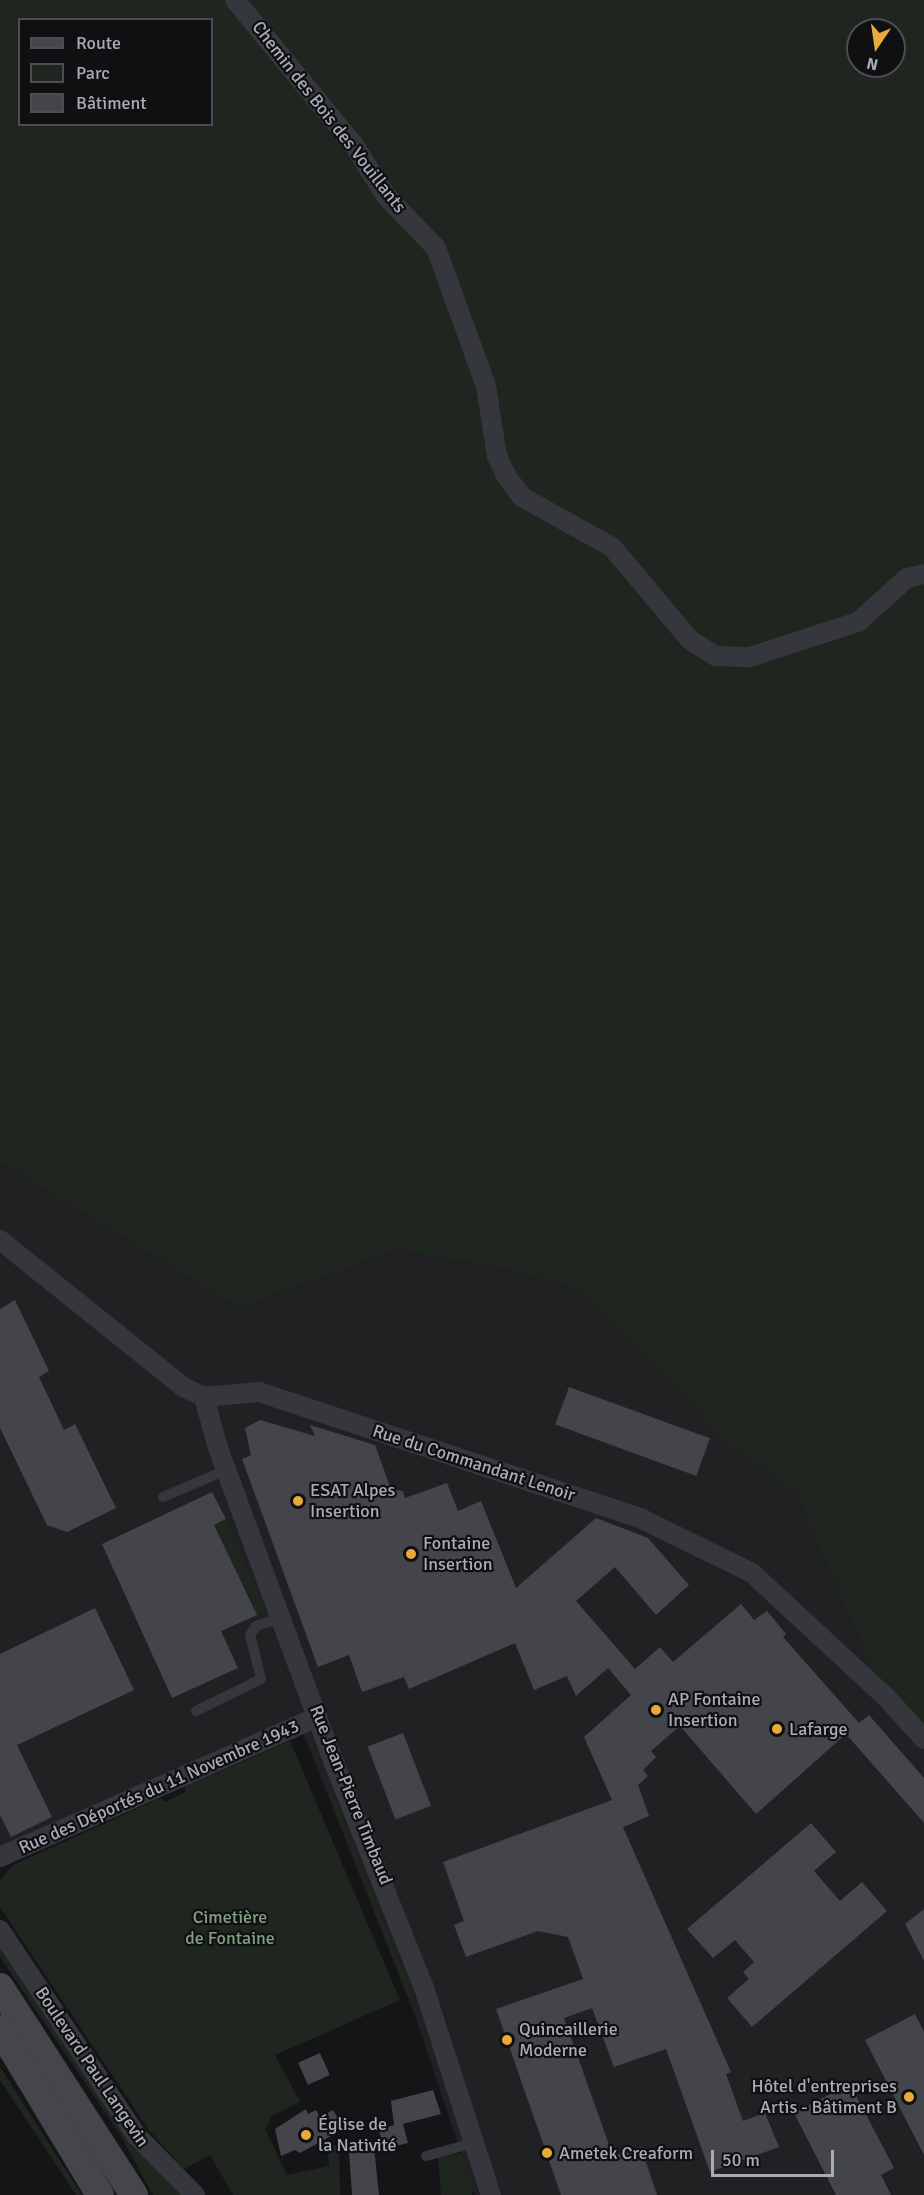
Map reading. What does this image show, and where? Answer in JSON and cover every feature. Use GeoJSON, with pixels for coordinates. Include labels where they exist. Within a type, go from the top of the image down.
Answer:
{"type":"FeatureCollection","features":[{"type":"Feature","properties":{"kind":"main road","name":"Boulevard Paul Langevin"},"geometry":{"type":"LineString","coordinates":[[0,1987],[134,2195]]}},
{"type":"Feature","properties":{"kind":"main road"},"geometry":{"type":"LineString","coordinates":[[0,2030],[100,2195]]}},
{"type":"Feature","properties":{"kind":"street","name":"Chemin des Bois des Vouillants"},"geometry":{"type":"LineString","coordinates":[[235,0],[354,145],[386,196],[436,248],[486,386],[497,456],[507,477],[522,497],[612,547],[690,640],[716,656],[750,657],[858,622],[906,578],[924,574]]}},
{"type":"Feature","properties":{"kind":"street"},"geometry":{"type":"LineString","coordinates":[[0,1240],[185,1388],[204,1397]]}},
{"type":"Feature","properties":{"kind":"street","name":"Rue du Commandant Lenoir"},"geometry":{"type":"LineString","coordinates":[[204,1397],[260,1392],[549,1486],[672,1532],[752,1573],[885,1695],[924,1739]]}},
{"type":"Feature","properties":{"kind":"street","name":"Rue Jean-Pierre Timbaud"},"geometry":{"type":"LineString","coordinates":[[204,1397],[226,1470],[283,1617],[317,1717],[389,1890],[491,2195]]}},
{"type":"Feature","properties":{"kind":"street","name":"Rue des Déportés du 11 Novembre 1943"},"geometry":{"type":"LineString","coordinates":[[0,1857],[317,1717]]}},
{"type":"Feature","properties":{"kind":"street","name":"Boulevard Paul Langevin"},"geometry":{"type":"LineString","coordinates":[[0,1930],[137,2136],[195,2195]]}},
{"type":"Feature","properties":{"kind":"lane"},"geometry":{"type":"LineString","coordinates":[[163,1497],[226,1470]]}},
{"type":"Feature","properties":{"kind":"lane"},"geometry":{"type":"LineString","coordinates":[[196,1711],[261,1679],[250,1635],[256,1626],[283,1617]]}},
{"type":"Feature","properties":{"kind":"lane"},"geometry":{"type":"LineString","coordinates":[[426,2156],[474,2143]]}},
{"type":"Feature","properties":{"kind":"shaded area"},"geometry":{"type":"Polygon","coordinates":[[[0,1162],[238,1308],[398,1250],[511,1271],[578,1289],[679,1390],[725,1444],[795,1492],[871,1667],[924,1724],[924,2195],[475,2195],[417,2021],[303,1732],[0,1866],[0,1162]]]}},
{"type":"Feature","properties":{"kind":"green space"},"geometry":{"type":"Polygon","coordinates":[[[0,0],[924,0],[924,1727],[871,1667],[795,1492],[725,1444],[679,1390],[578,1289],[511,1271],[398,1250],[238,1308],[0,1162],[0,0]]]}},
{"type":"Feature","properties":{"kind":"green space"},"geometry":{"type":"Polygon","coordinates":[[[226,1519],[265,1611],[257,1615],[214,1525],[226,1519]]]}},
{"type":"Feature","properties":{"kind":"green space","name":"Cimetière de Fontaine"},"geometry":{"type":"Polygon","coordinates":[[[290,1741],[400,2000],[275,2055],[300,2102],[272,2116],[265,2129],[287,2175],[329,2166],[328,2145],[339,2145],[340,2195],[233,2195],[210,2155],[184,2169],[149,2130],[0,1907],[0,1881],[13,1865],[161,1798],[165,1802],[186,1792],[185,1787],[290,1741]]]}},
{"type":"Feature","properties":{"kind":"green space"},"geometry":{"type":"Polygon","coordinates":[[[333,1794],[415,2001],[408,1996],[329,1795],[333,1794]]]}},
{"type":"Feature","properties":{"kind":"green space"},"geometry":{"type":"Polygon","coordinates":[[[0,1945],[147,2159],[181,2195],[153,2195],[121,2136],[0,1957],[0,1945]]]}},
{"type":"Feature","properties":{"kind":"green space"},"geometry":{"type":"Polygon","coordinates":[[[0,2067],[82,2195],[76,2195],[0,2080],[0,2067]]]}},
{"type":"Feature","properties":{"kind":"green space"},"geometry":{"type":"Polygon","coordinates":[[[462,2153],[474,2186],[472,2195],[441,2195],[438,2157],[462,2153]]]}},
{"type":"Feature","properties":{"kind":"building"},"geometry":{"type":"Polygon","coordinates":[[[15,1300],[49,1371],[39,1377],[64,1430],[75,1424],[116,1508],[67,1532],[47,1525],[0,1428],[0,1309],[15,1300]]]}},
{"type":"Feature","properties":{"kind":"building"},"geometry":{"type":"Polygon","coordinates":[[[569,1387],[710,1438],[696,1476],[555,1425],[569,1387]]]}},
{"type":"Feature","properties":{"kind":"building"},"geometry":{"type":"Polygon","coordinates":[[[260,1420],[315,1436],[310,1425],[375,1445],[391,1489],[403,1491],[405,1498],[447,1483],[458,1511],[481,1501],[516,1588],[596,1518],[648,1538],[689,1585],[656,1615],[615,1567],[576,1601],[635,1669],[660,1647],[673,1662],[741,1604],[754,1620],[767,1611],[786,1634],[783,1637],[859,1723],[869,1715],[924,1778],[924,1823],[846,1734],[756,1814],[680,1726],[651,1751],[656,1757],[643,1770],[648,1776],[638,1785],[649,1816],[623,1827],[731,2072],[726,2074],[743,2121],[765,2113],[779,2147],[710,2172],[666,2049],[614,2067],[592,2008],[564,2018],[613,2156],[641,2147],[657,2195],[561,2195],[496,2009],[583,1979],[568,1937],[538,1931],[466,1957],[454,1925],[464,1921],[443,1862],[612,1800],[584,1737],[631,1695],[608,1668],[576,1696],[567,1676],[534,1690],[515,1643],[409,1689],[404,1677],[362,1692],[349,1655],[318,1667],[242,1459],[251,1455],[245,1428],[260,1420]]]}},
{"type":"Feature","properties":{"kind":"building"},"geometry":{"type":"Polygon","coordinates":[[[212,1492],[226,1519],[214,1525],[257,1615],[221,1631],[238,1668],[172,1698],[102,1544],[212,1492]]]}},
{"type":"Feature","properties":{"kind":"building"},"geometry":{"type":"Polygon","coordinates":[[[95,1608],[134,1690],[17,1745],[52,1817],[11,1837],[0,1815],[0,1654],[95,1608]]]}},
{"type":"Feature","properties":{"kind":"building"},"geometry":{"type":"Polygon","coordinates":[[[403,1733],[431,1806],[395,1819],[368,1747],[403,1733]]]}},
{"type":"Feature","properties":{"kind":"building"},"geometry":{"type":"Polygon","coordinates":[[[811,1823],[836,1852],[814,1871],[840,1901],[862,1882],[887,1911],[752,2027],[727,1998],[749,1979],[743,1972],[754,1962],[735,1940],[713,1958],[687,1929],[811,1823]]]}},
{"type":"Feature","properties":{"kind":"building"},"geometry":{"type":"Polygon","coordinates":[[[924,1909],[924,1961],[905,1924],[924,1909]]]}},
{"type":"Feature","properties":{"kind":"building","name":"Hôtel d'entreprises Artis - Bâtiment B"},"geometry":{"type":"Polygon","coordinates":[[[915,2014],[924,2032],[924,2155],[865,2040],[915,2014]]]}},
{"type":"Feature","properties":{"kind":"building"},"geometry":{"type":"Polygon","coordinates":[[[320,2053],[330,2075],[308,2085],[298,2063],[320,2053]]]}},
{"type":"Feature","properties":{"kind":"building"},"geometry":{"type":"Polygon","coordinates":[[[850,2084],[894,2168],[881,2175],[891,2195],[836,2195],[794,2113],[850,2084]]]}},
{"type":"Feature","properties":{"kind":"building"},"geometry":{"type":"Polygon","coordinates":[[[433,2090],[441,2114],[403,2124],[408,2143],[384,2149],[379,2130],[394,2125],[391,2101],[433,2090]]]}},
{"type":"Feature","properties":{"kind":"building","name":"Église de la Nativité"},"geometry":{"type":"Polygon","coordinates":[[[306,2109],[308,2114],[316,2110],[320,2117],[333,2110],[344,2129],[300,2153],[295,2150],[281,2156],[275,2129],[306,2109]]]}},
{"type":"Feature","properties":{"kind":"building"},"geometry":{"type":"Polygon","coordinates":[[[374,2147],[379,2195],[352,2195],[349,2152],[374,2147]]]}},
{"type":"Feature","properties":{"kind":"place","name":"ESAT Alpes Insertion"},"geometry":{"type":"Point","coordinates":[298,1501]}},
{"type":"Feature","properties":{"kind":"place","name":"Fontaine Insertion"},"geometry":{"type":"Point","coordinates":[411,1554]}},
{"type":"Feature","properties":{"kind":"place","name":"AP Fontaine Insertion"},"geometry":{"type":"Point","coordinates":[656,1710]}},
{"type":"Feature","properties":{"kind":"place","name":"Lafarge"},"geometry":{"type":"Point","coordinates":[777,1729]}},
{"type":"Feature","properties":{"kind":"place","name":"Quincaillerie Moderne"},"geometry":{"type":"Point","coordinates":[507,2040]}},
{"type":"Feature","properties":{"kind":"place","name":"Hôtel d'entreprises Artis - Bâtiment B"},"geometry":{"type":"Point","coordinates":[909,2097]}},
{"type":"Feature","properties":{"kind":"place","name":"Église de la Nativité"},"geometry":{"type":"Point","coordinates":[306,2135]}},
{"type":"Feature","properties":{"kind":"place","name":"Ametek Creaform"},"geometry":{"type":"Point","coordinates":[547,2153]}}]}
